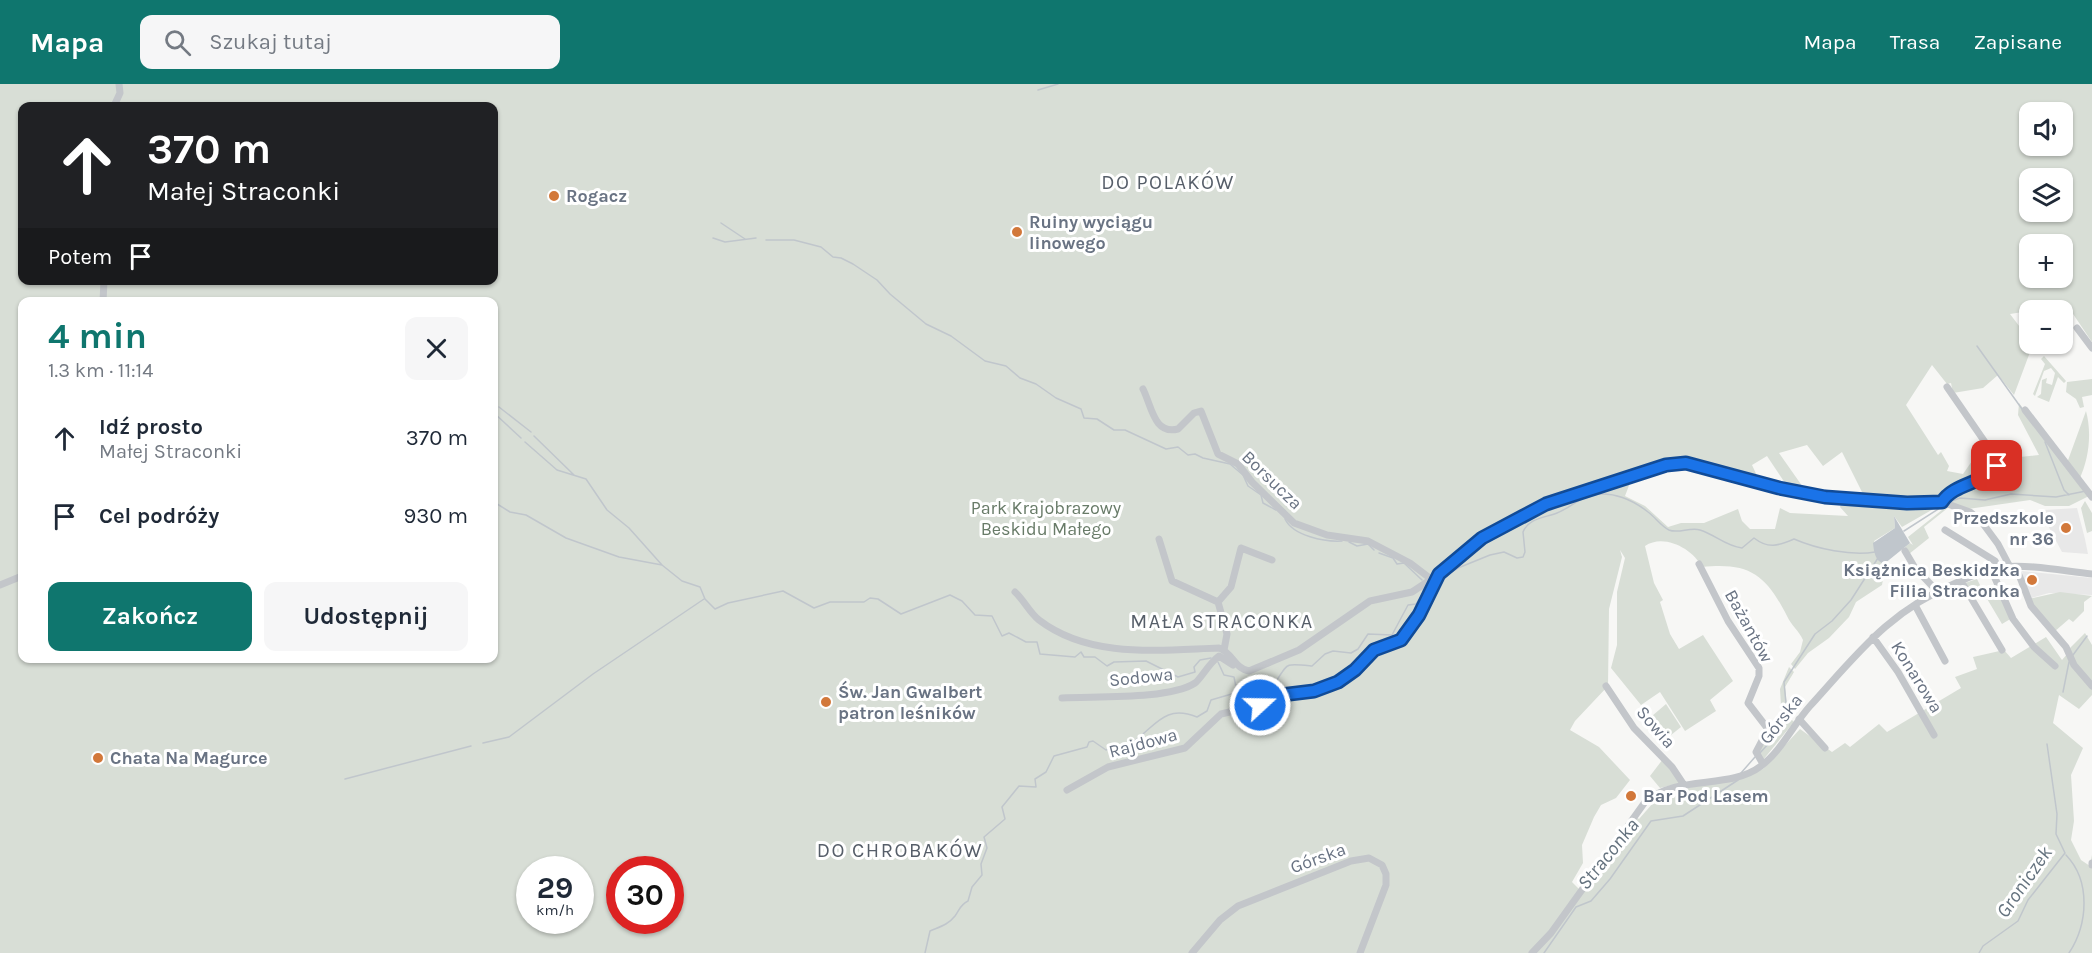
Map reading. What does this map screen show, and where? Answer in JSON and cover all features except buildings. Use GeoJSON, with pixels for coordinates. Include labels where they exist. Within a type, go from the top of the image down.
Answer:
{"type":"FeatureCollection","features":[{"type":"Feature","properties":{"kind":"street"},"geometry":{"type":"LineString","coordinates":[[116,102],[120,93],[119,84]]}},
{"type":"Feature","properties":{"kind":"street"},"geometry":{"type":"LineString","coordinates":[[2077,328],[2092,348]]}},
{"type":"Feature","properties":{"kind":"street"},"geometry":{"type":"LineString","coordinates":[[1945,503],[1950,493],[1992,472],[1998,462],[1947,387]]}},
{"type":"Feature","properties":{"kind":"street","name":"Borsucza"},"geometry":{"type":"LineString","coordinates":[[1143,389],[1157,424],[1162,429],[1178,429],[1194,412],[1201,411],[1218,454],[1238,464],[1252,482],[1294,523],[1327,536],[1368,540],[1410,563],[1429,582]]}},
{"type":"Feature","properties":{"kind":"street"},"geometry":{"type":"LineString","coordinates":[[2025,410],[2092,497]]}},
{"type":"Feature","properties":{"kind":"street"},"geometry":{"type":"LineString","coordinates":[[1015,592],[1030,611],[1049,627],[1069,637],[1099,647],[1224,650],[1241,669],[1253,670],[1299,650],[1370,601],[1406,594],[1429,582],[1456,562],[1474,542],[1546,504],[1674,463],[1686,463],[1779,488],[1825,497],[1907,503],[1945,503],[1970,512],[1998,544],[2013,567],[2031,606],[2066,647],[2074,665],[2092,686]]}},
{"type":"Feature","properties":{"kind":"street"},"geometry":{"type":"LineString","coordinates":[[1945,530],[1995,561],[1995,568],[2013,619],[2034,647],[2055,666]]}},
{"type":"Feature","properties":{"kind":"street"},"geometry":{"type":"LineString","coordinates":[[1160,539],[1172,581],[1218,602],[1227,633],[1224,650]]}},
{"type":"Feature","properties":{"kind":"street"},"geometry":{"type":"LineString","coordinates":[[1218,602],[1231,586],[1241,548],[1272,560]]}},
{"type":"Feature","properties":{"kind":"street"},"geometry":{"type":"LineString","coordinates":[[1905,551],[1915,568],[1938,592]]}},
{"type":"Feature","properties":{"kind":"street","name":"Bażantów"},"geometry":{"type":"LineString","coordinates":[[1699,564],[1728,621],[1759,669],[1748,703],[1768,729],[1757,755],[1763,764]]}},
{"type":"Feature","properties":{"kind":"street","name":"Górska"},"geometry":{"type":"LineString","coordinates":[[1532,953],[1551,933],[1643,804],[1664,790],[1745,773],[1763,764],[1778,749],[1799,719],[1888,622],[1938,592],[1995,568],[2013,567],[2092,574]]}},
{"type":"Feature","properties":{"kind":"street","name":"Rajdowa"},"geometry":{"type":"LineString","coordinates":[[1067,790],[1108,767],[1185,748],[1211,720],[1227,711],[1260,705],[1281,695],[1314,691],[1338,682],[1355,670],[1374,650],[1401,640],[1419,615],[1439,574]]}},
{"type":"Feature","properties":{"kind":"street"},"geometry":{"type":"LineString","coordinates":[[0,585],[18,578]]}},
{"type":"Feature","properties":{"kind":"street"},"geometry":{"type":"LineString","coordinates":[[1961,581],[2002,650]]}},
{"type":"Feature","properties":{"kind":"street","name":"Rajdowa"},"geometry":{"type":"LineString","coordinates":[[1427,595],[1429,582]]}},
{"type":"Feature","properties":{"kind":"street"},"geometry":{"type":"LineString","coordinates":[[1915,605],[1945,661]]}},
{"type":"Feature","properties":{"kind":"street","name":"Konarowa"},"geometry":{"type":"LineString","coordinates":[[1873,637],[1898,672],[1934,735]]}},
{"type":"Feature","properties":{"kind":"street","name":"Sodowa"},"geometry":{"type":"LineString","coordinates":[[1062,698],[1171,691],[1196,683],[1218,656],[1222,656],[1241,669]]}},
{"type":"Feature","properties":{"kind":"street","name":"Sowia"},"geometry":{"type":"LineString","coordinates":[[1606,686],[1634,728],[1672,767],[1684,785]]}},
{"type":"Feature","properties":{"kind":"street"},"geometry":{"type":"LineString","coordinates":[[1799,719],[1825,748]]}},
{"type":"Feature","properties":{"kind":"street","name":"Górska"},"geometry":{"type":"LineString","coordinates":[[1192,953],[1220,920],[1238,906],[1334,867],[1369,858],[1382,865],[1387,879],[1360,953]]}},
{"type":"Feature","properties":{"kind":"shaded area","name":"Przedszkole nr 36"},"geometry":{"type":"Polygon","coordinates":[[[2077,508],[2088,554],[2062,552],[2043,516],[2045,510],[2077,508]]]}},
{"type":"Feature","properties":{"kind":"shaded area"},"geometry":{"type":"Polygon","coordinates":[[[1894,516],[1910,543],[1884,564],[1877,558],[1873,543],[1895,528],[1894,516]]]}},
{"type":"Feature","properties":{"kind":"shaded area"},"geometry":{"type":"Polygon","coordinates":[[[2022,571],[2092,578],[2092,595],[2049,593],[2028,599],[2022,571]]]}},
{"type":"Feature","properties":{"kind":"green space","name":"Park Krajobrazowy Beskidu Małego"},"geometry":{"type":"Polygon","coordinates":[[[0,84],[2092,84],[2092,342],[2073,314],[2073,300],[2019,300],[2019,313],[2010,314],[2019,326],[2019,354],[2029,354],[2014,395],[1998,375],[1983,388],[1953,393],[1951,383],[1947,384],[1932,365],[1906,405],[1938,455],[1941,452],[1949,466],[1947,471],[1963,474],[1985,442],[1996,457],[1994,469],[1940,499],[1918,502],[1864,496],[1842,452],[1823,466],[1807,445],[1779,453],[1805,490],[1787,486],[1767,456],[1752,465],[1759,480],[1687,462],[1633,475],[1625,496],[1645,506],[1668,527],[1681,523],[1704,523],[1738,509],[1742,521],[1750,529],[1775,529],[1780,508],[1790,513],[1848,516],[1840,507],[1842,501],[1942,504],[1902,527],[1894,516],[1895,528],[1874,541],[1884,564],[1886,562],[1882,585],[1856,602],[1849,617],[1829,638],[1808,653],[1795,669],[1791,664],[1800,652],[1803,640],[1764,581],[1744,569],[1719,566],[1702,567],[1692,554],[1669,542],[1653,542],[1645,546],[1654,583],[1663,600],[1660,602],[1670,634],[1679,649],[1703,635],[1733,681],[1710,700],[1716,711],[1685,731],[1660,692],[1641,705],[1611,668],[1617,645],[1617,592],[1625,558],[1620,550],[1622,557],[1609,609],[1608,686],[1575,721],[1570,730],[1599,747],[1630,780],[1616,798],[1601,805],[1594,817],[1582,845],[1583,863],[1572,882],[1579,889],[1634,825],[1636,817],[1639,819],[1653,803],[1689,792],[1687,788],[1723,781],[1763,769],[1800,729],[1832,752],[1845,743],[1850,747],[1879,724],[1887,732],[1961,688],[1955,677],[1977,669],[1973,657],[2004,650],[2011,658],[2046,637],[2062,660],[2068,653],[2092,688],[2092,695],[2079,709],[2059,695],[2053,723],[2083,748],[2071,775],[2074,821],[2071,840],[2081,860],[2090,866],[2092,855],[2092,953],[0,953],[0,84]]]}},
{"type":"Feature","properties":{"kind":"green space"},"geometry":{"type":"Polygon","coordinates":[[[2044,356],[2066,381],[2064,383],[2058,377],[2049,402],[2037,397],[2041,394],[2042,380],[2047,378],[2046,383],[2052,385],[2055,373],[2051,368],[2044,371],[2035,396],[2033,394],[2045,364],[2041,359],[2044,356]]]}},
{"type":"Feature","properties":{"kind":"green space"},"geometry":{"type":"Polygon","coordinates":[[[2092,379],[2092,395],[2082,397],[2084,407],[2080,408],[2076,399],[2066,392],[2067,382],[2092,379]]]}},
{"type":"Feature","properties":{"kind":"green space"},"geometry":{"type":"Polygon","coordinates":[[[2019,403],[2089,496],[2069,506],[2045,506],[2030,500],[1968,509],[1947,502],[1947,498],[1977,480],[2001,459],[2039,455],[2018,415],[2019,403]]]}},
{"type":"Feature","properties":{"kind":"green space"},"geometry":{"type":"Polygon","coordinates":[[[2086,411],[2089,428],[2088,446],[2079,480],[2067,463],[2086,411]]]}},
{"type":"Feature","properties":{"kind":"green space"},"geometry":{"type":"Polygon","coordinates":[[[2085,501],[2092,513],[2092,531],[2087,533],[2081,508],[2085,501]]]}},
{"type":"Feature","properties":{"kind":"green space"},"geometry":{"type":"Polygon","coordinates":[[[1947,506],[1949,507],[1924,527],[1929,538],[1909,554],[1905,547],[1910,543],[1913,545],[1908,537],[1947,506]]]}},
{"type":"Feature","properties":{"kind":"green space"},"geometry":{"type":"Polygon","coordinates":[[[1977,579],[1983,591],[1973,597],[1965,583],[1977,579]]]}},
{"type":"Feature","properties":{"kind":"green space"},"geometry":{"type":"Polygon","coordinates":[[[1998,591],[2012,618],[2002,624],[1986,597],[1998,591]]]}},
{"type":"Feature","properties":{"kind":"green space"},"geometry":{"type":"Polygon","coordinates":[[[2060,592],[2092,596],[2084,602],[2084,611],[2073,622],[2069,619],[2054,632],[2028,599],[2060,592]]]}},
{"type":"Feature","properties":{"kind":"green space"},"geometry":{"type":"Polygon","coordinates":[[[2085,633],[2092,645],[2092,684],[2079,669],[2069,649],[2085,633]]]}},
{"type":"Feature","properties":{"kind":"green space"},"geometry":{"type":"Polygon","coordinates":[[[1789,667],[1794,672],[1785,687],[1788,716],[1794,722],[1763,760],[1758,751],[1771,731],[1775,733],[1782,723],[1780,689],[1789,667]]]}},
{"type":"Feature","properties":{"kind":"green space"},"geometry":{"type":"Polygon","coordinates":[[[1666,704],[1681,727],[1671,735],[1663,732],[1652,716],[1666,704]]]}},
{"type":"Feature","properties":{"kind":"green space"},"geometry":{"type":"Polygon","coordinates":[[[1663,759],[1680,783],[1660,788],[1650,776],[1663,759]]]}},
{"type":"Feature","properties":{"kind":"waterway"},"geometry":{"type":"LineString","coordinates":[[1038,90],[1058,84]]}},
{"type":"Feature","properties":{"kind":"waterway"},"geometry":{"type":"LineString","coordinates":[[721,223],[745,239]]}},
{"type":"Feature","properties":{"kind":"waterway"},"geometry":{"type":"LineString","coordinates":[[713,238],[725,242],[756,238]]}},
{"type":"Feature","properties":{"kind":"waterway"},"geometry":{"type":"LineString","coordinates":[[766,240],[794,240],[821,247],[833,257],[853,264],[877,280],[926,324],[951,336],[985,361],[1006,366],[1020,378],[1036,384],[1056,398],[1081,409],[1084,418],[1097,419],[1114,430],[1125,430],[1166,449],[1178,447],[1188,455],[1195,454],[1230,464],[1243,475],[1248,486],[1261,495],[1263,503],[1276,510]]}},
{"type":"Feature","properties":{"kind":"waterway"},"geometry":{"type":"LineString","coordinates":[[1977,346],[2022,409]]}},
{"type":"Feature","properties":{"kind":"waterway"},"geometry":{"type":"LineString","coordinates":[[499,407],[531,432]]}},
{"type":"Feature","properties":{"kind":"waterway"},"geometry":{"type":"LineString","coordinates":[[498,417],[521,438]]}},
{"type":"Feature","properties":{"kind":"waterway"},"geometry":{"type":"LineString","coordinates":[[534,436],[574,475]]}},
{"type":"Feature","properties":{"kind":"waterway"},"geometry":{"type":"LineString","coordinates":[[525,442],[557,470],[586,479],[607,510],[629,528],[662,565],[682,581],[700,587],[705,599],[715,609],[728,603],[783,591],[814,608],[830,602],[864,602],[870,598],[878,599],[901,614],[950,595],[962,601],[975,615],[992,616],[1002,636],[1009,633],[1026,642],[1037,642],[1040,654],[1075,657],[1081,652],[1084,657],[1095,657],[1107,666],[1114,662],[1146,661],[1178,677],[1195,672],[1194,667],[1200,660],[1211,658]]}},
{"type":"Feature","properties":{"kind":"waterway"},"geometry":{"type":"LineString","coordinates":[[2045,442],[2064,490],[2069,495]]}},
{"type":"Feature","properties":{"kind":"waterway","name":"Straconka"},"geometry":{"type":"LineString","coordinates":[[1949,502],[1960,498],[1985,500],[2011,494],[2056,497],[2086,491]]}},
{"type":"Feature","properties":{"kind":"waterway"},"geometry":{"type":"LineString","coordinates":[[1429,586],[1458,568],[1490,555],[1504,552],[1517,558],[1523,557],[1525,552],[1523,532],[1529,524],[1562,511],[1583,498],[1600,494],[1615,495],[1636,504],[1669,530],[1700,530],[1736,547],[1742,548],[1754,538],[1769,545],[1794,539],[1834,551],[1875,552]]}},
{"type":"Feature","properties":{"kind":"waterway"},"geometry":{"type":"LineString","coordinates":[[498,504],[510,512],[526,515],[566,538],[619,557],[662,565]]}},
{"type":"Feature","properties":{"kind":"waterway","name":"Straconka"},"geometry":{"type":"LineString","coordinates":[[1904,531],[1943,506]]}},
{"type":"Feature","properties":{"kind":"waterway"},"geometry":{"type":"LineString","coordinates":[[1285,519],[1289,525],[1302,534],[1319,539],[1342,541]]}},
{"type":"Feature","properties":{"kind":"waterway"},"geometry":{"type":"LineString","coordinates":[[1349,542],[1357,546],[1368,544],[1374,550]]}},
{"type":"Feature","properties":{"kind":"waterway"},"geometry":{"type":"LineString","coordinates":[[1379,553],[1393,558],[1397,564],[1404,563],[1422,580]]}},
{"type":"Feature","properties":{"kind":"waterway","name":"Straconka"},"geometry":{"type":"LineString","coordinates":[[1759,754],[1781,730],[1787,714],[1784,682],[1815,634],[1832,621],[1851,600],[1878,558]]}},
{"type":"Feature","properties":{"kind":"waterway"},"geometry":{"type":"LineString","coordinates":[[925,953],[930,931],[955,916],[968,901],[972,887],[982,875],[981,864],[987,848],[984,837],[1005,819],[1002,807],[1019,786],[1036,787],[1035,779],[1046,772],[1054,756],[1087,747],[1089,742],[1093,741],[1106,750],[1127,745],[1168,715],[1176,713],[1197,717],[1207,711],[1211,700],[1259,686],[1273,686],[1287,666],[1312,666],[1325,654],[1333,651],[1351,653],[1358,649],[1368,634],[1392,635],[1408,605],[1416,604],[1423,594]]}},
{"type":"Feature","properties":{"kind":"waterway"},"geometry":{"type":"LineString","coordinates":[[483,743],[509,737],[593,674],[704,599]]}},
{"type":"Feature","properties":{"kind":"waterway","name":"Groniczek"},"geometry":{"type":"LineString","coordinates":[[2073,655],[2087,636]]}},
{"type":"Feature","properties":{"kind":"waterway"},"geometry":{"type":"LineString","coordinates":[[1218,662],[1224,675],[1234,677],[1237,692]]}},
{"type":"Feature","properties":{"kind":"waterway"},"geometry":{"type":"LineString","coordinates":[[2063,692],[2069,662]]}},
{"type":"Feature","properties":{"kind":"waterway","name":"Groniczek"},"geometry":{"type":"LineString","coordinates":[[1979,953],[1983,946],[2018,921],[2028,900],[2065,853],[2056,834],[2057,814],[2047,744]]}},
{"type":"Feature","properties":{"kind":"waterway"},"geometry":{"type":"LineString","coordinates":[[345,779],[471,746]]}},
{"type":"Feature","properties":{"kind":"waterway","name":"Straconka"},"geometry":{"type":"LineString","coordinates":[[1741,773],[1755,757]]}},
{"type":"Feature","properties":{"kind":"waterway","name":"Straconka"},"geometry":{"type":"LineString","coordinates":[[1544,953],[1576,907],[1591,901],[1610,879],[1651,821],[1683,816],[1738,780]]}},
{"type":"Feature","properties":{"kind":"waterway"},"geometry":{"type":"LineString","coordinates":[[2066,855],[2080,877],[2084,903],[2080,929],[2069,953]]}},
{"type":"Feature","properties":{"kind":"place","name":"Rogacz"},"geometry":{"type":"Point","coordinates":[554,196]}},
{"type":"Feature","properties":{"kind":"place","name":"Ruiny wyciągu linowego"},"geometry":{"type":"Point","coordinates":[1017,232]}},
{"type":"Feature","properties":{"kind":"place","name":"Przedszkole nr 36"},"geometry":{"type":"Point","coordinates":[2066,528]}},
{"type":"Feature","properties":{"kind":"place","name":"Książnica Beskidzka Filia Straconka"},"geometry":{"type":"Point","coordinates":[2032,580]}},
{"type":"Feature","properties":{"kind":"place","name":"Św. Jan Gwalbert patron leśników"},"geometry":{"type":"Point","coordinates":[826,702]}},
{"type":"Feature","properties":{"kind":"place","name":"Chata Na Magurce"},"geometry":{"type":"Point","coordinates":[98,758]}},
{"type":"Feature","properties":{"kind":"place","name":"Bar Pod Lasem"},"geometry":{"type":"Point","coordinates":[1631,796]}},
{"type":"Feature","properties":{"kind":"district","name":"DO POLAKÓW"},"geometry":{"type":"Point","coordinates":[1168,182]}},
{"type":"Feature","properties":{"kind":"district","name":"MAŁA STRACONKA"},"geometry":{"type":"Point","coordinates":[1222,621]}},
{"type":"Feature","properties":{"kind":"district","name":"DO CHROBAKÓW"},"geometry":{"type":"Point","coordinates":[900,850]}},
{"type":"Feature","properties":{"kind":"route"},"geometry":{"type":"LineString","coordinates":[[1260,705],[1281,695],[1314,691],[1338,682],[1360,666],[1378,647],[1401,640],[1419,615],[1439,574],[1456,562],[1474,542],[1554,501],[1680,462],[1805,494],[1907,503],[1942,502],[1947,495],[1989,474],[1997,466]]}}]}
